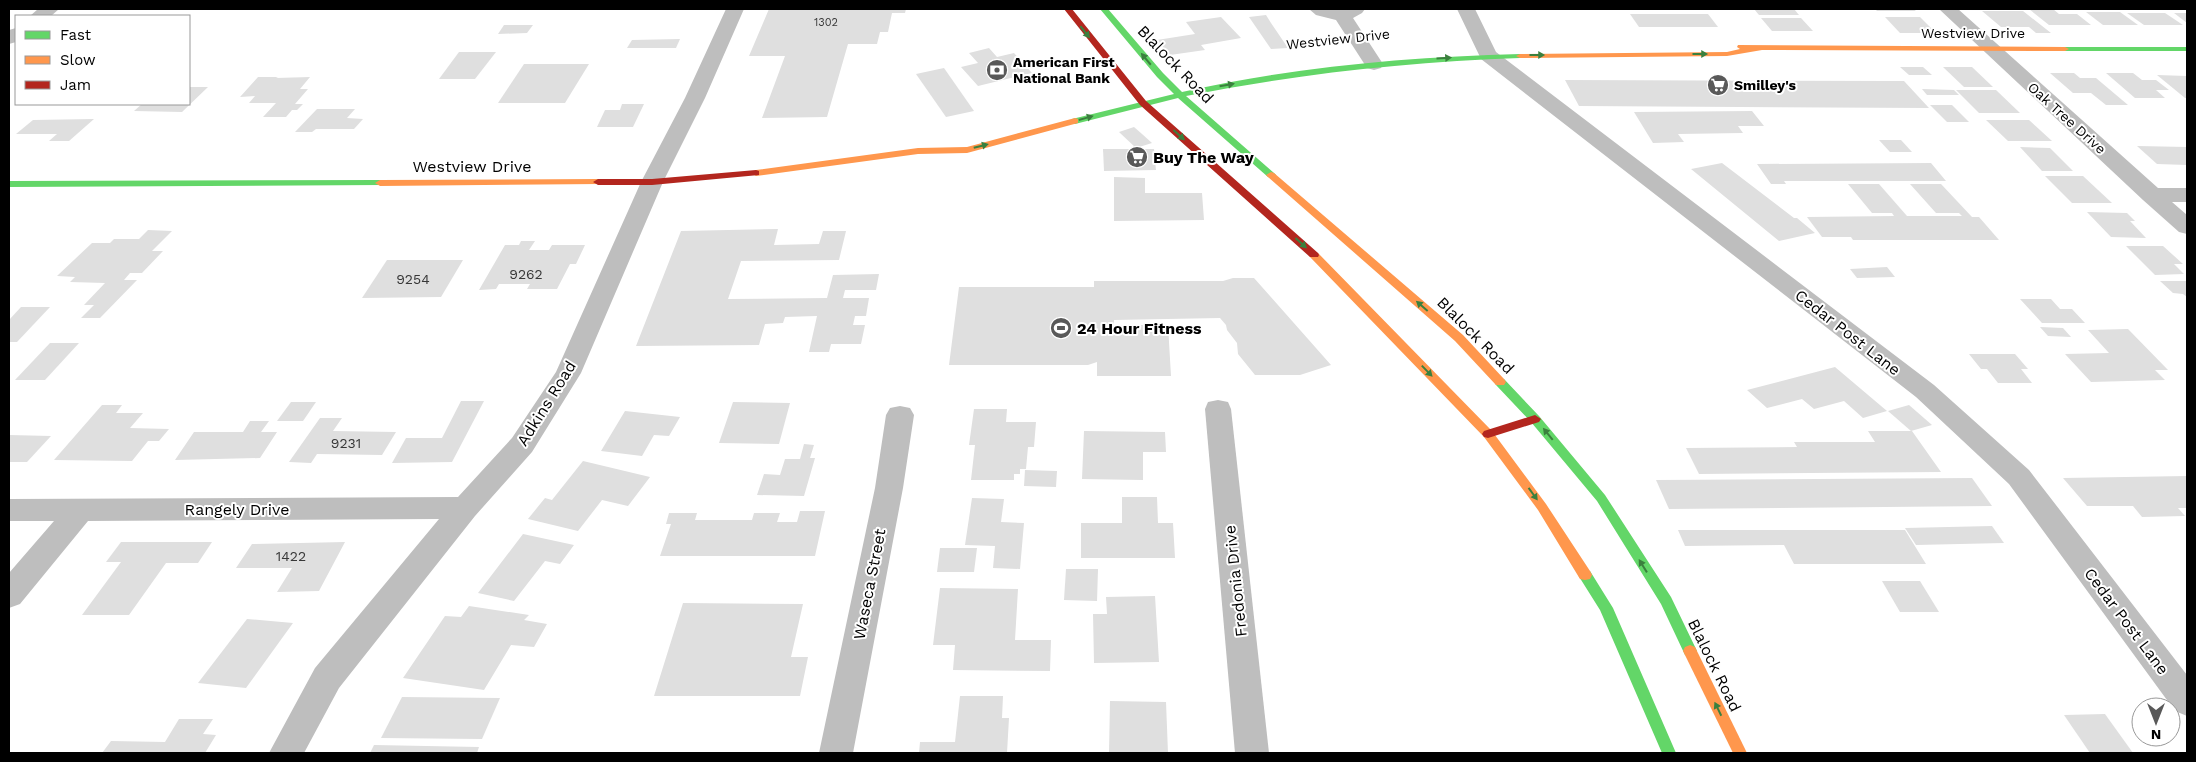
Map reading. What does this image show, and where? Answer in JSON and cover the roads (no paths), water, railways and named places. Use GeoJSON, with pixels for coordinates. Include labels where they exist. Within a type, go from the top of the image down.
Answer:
{"type":"FeatureCollection","features":[{"type":"Feature","properties":{"kind":"main road"},"geometry":{"type":"LineString","coordinates":[[1068,9],[1143,103],[1320,261],[1488,434],[1542,507],[1606,608],[1669,753]]}},
{"type":"Feature","properties":{"kind":"main road","name":"Blalock Road"},"geometry":{"type":"LineString","coordinates":[[1104,9],[1179,94],[1459,338],[1535,418],[1600,498],[1666,601],[1740,753]]}},
{"type":"Feature","properties":{"kind":"main road","name":"Westview Drive"},"geometry":{"type":"LineString","coordinates":[[1591,44],[1720,44],[1759,48],[2187,49]]}},
{"type":"Feature","properties":{"kind":"main road","name":"Westview Drive"},"geometry":{"type":"LineString","coordinates":[[9,184],[652,182],[706,178],[833,164],[933,149],[963,151],[1179,94],[1286,74],[1367,53],[1484,46],[1727,54],[1759,48]]}},
{"type":"Feature","properties":{"kind":"main road"},"geometry":{"type":"LineString","coordinates":[[1116,91],[1182,78]]}},
{"type":"Feature","properties":{"kind":"main road","name":"Westview Drive"},"geometry":{"type":"LineString","coordinates":[[933,149],[951,137]]}},
{"type":"Feature","properties":{"kind":"main road"},"geometry":{"type":"LineString","coordinates":[[1320,261],[1362,253]]}},
{"type":"Feature","properties":{"kind":"main road"},"geometry":{"type":"LineString","coordinates":[[1488,434],[1535,418]]}},
{"type":"Feature","properties":{"kind":"street","name":"Adkins Road"},"geometry":{"type":"LineString","coordinates":[[286,753],[328,678],[465,508],[522,445],[568,373],[652,182],[695,98],[735,9]]}},
{"type":"Feature","properties":{"kind":"street"},"geometry":{"type":"LineString","coordinates":[[1318,9],[1326,13],[1349,12],[1367,53]]}},
{"type":"Feature","properties":{"kind":"street","name":"Cedar Post Lane"},"geometry":{"type":"LineString","coordinates":[[1466,9],[1484,46],[1925,391],[2019,477],[2187,702]]}},
{"type":"Feature","properties":{"kind":"street","name":"Oak Tree Drive"},"geometry":{"type":"LineString","coordinates":[[1948,9],[2187,227]]}},
{"type":"Feature","properties":{"kind":"street"},"geometry":{"type":"LineString","coordinates":[[2151,195],[2187,195]]}},
{"type":"Feature","properties":{"kind":"street","name":"Fredonia Drive"},"geometry":{"type":"LineString","coordinates":[[1218,409],[1252,753]]}},
{"type":"Feature","properties":{"kind":"street","name":"Waseca Street"},"geometry":{"type":"LineString","coordinates":[[836,753],[888,488],[900,415]]}},
{"type":"Feature","properties":{"kind":"street","name":"Rangely Drive"},"geometry":{"type":"LineString","coordinates":[[9,510],[465,508]]}},
{"type":"Feature","properties":{"kind":"street"},"geometry":{"type":"LineString","coordinates":[[9,595],[80,510]]}},
{"type":"Feature","properties":{"kind":"place","name":"American First National Bank"},"geometry":{"type":"Point","coordinates":[997,70]}},
{"type":"Feature","properties":{"kind":"place","name":"Smilley's"},"geometry":{"type":"Point","coordinates":[1718,85]}},
{"type":"Feature","properties":{"kind":"place","name":"Buy The Way"},"geometry":{"type":"Point","coordinates":[1137,157]}},
{"type":"Feature","properties":{"kind":"place","name":"24 Hour Fitness"},"geometry":{"type":"Point","coordinates":[1061,328]}}]}
